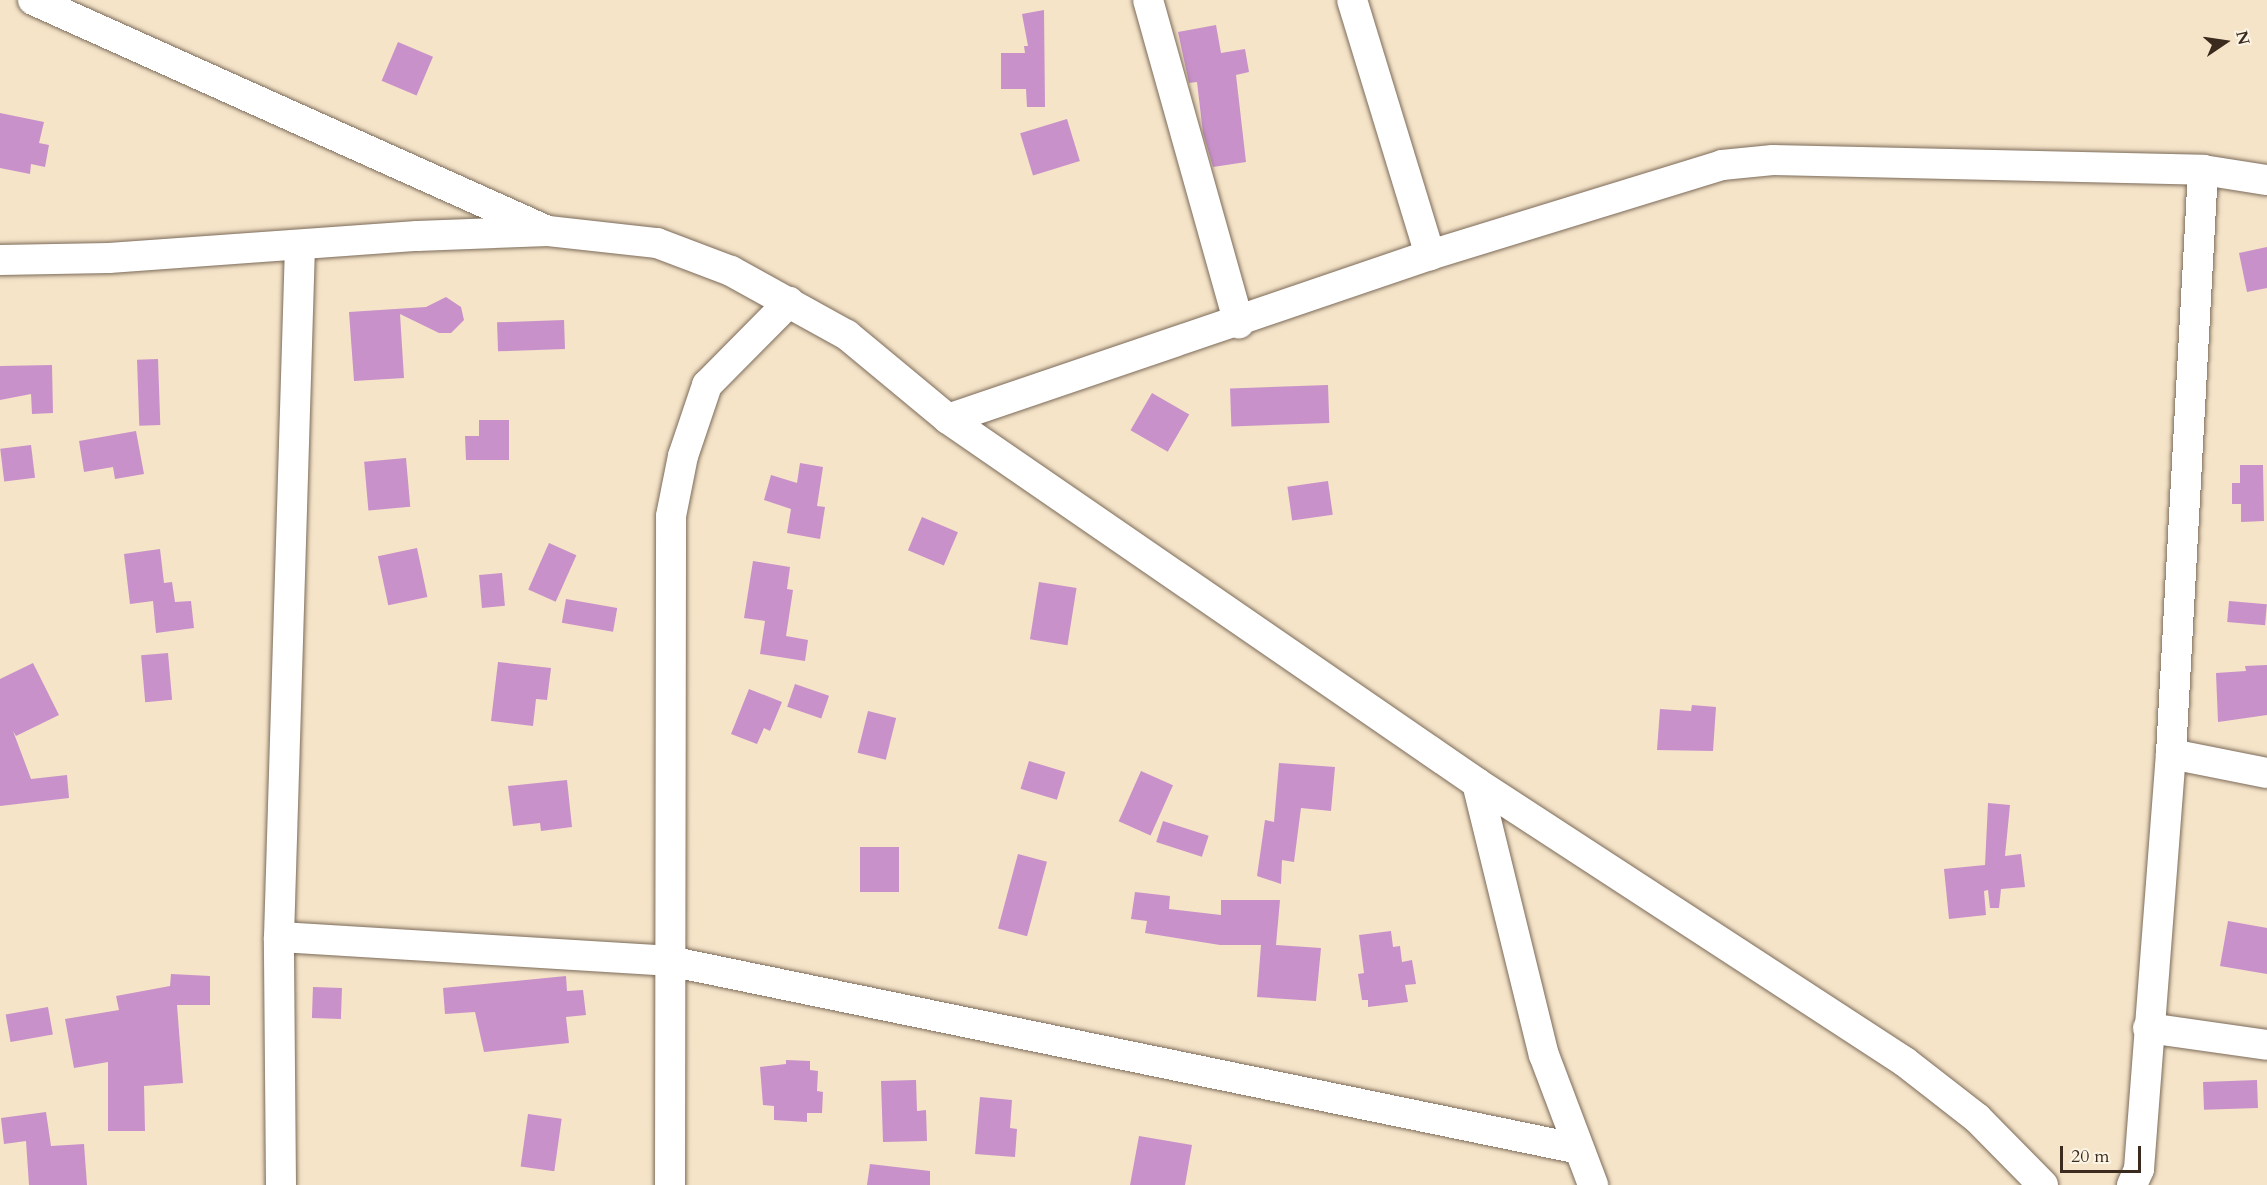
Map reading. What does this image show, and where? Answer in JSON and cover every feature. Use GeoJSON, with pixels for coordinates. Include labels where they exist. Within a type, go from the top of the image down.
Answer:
{"type":"FeatureCollection","features":[{"type":"Feature","properties":{"kind":"street"},"geometry":{"type":"LineString","coordinates":[[33,0],[548,231]]}},
{"type":"Feature","properties":{"kind":"street"},"geometry":{"type":"LineString","coordinates":[[1148,0],[1239,323]]}},
{"type":"Feature","properties":{"kind":"street"},"geometry":{"type":"LineString","coordinates":[[1352,0],[1430,255]]}},
{"type":"Feature","properties":{"kind":"street"},"geometry":{"type":"LineString","coordinates":[[948,419],[1239,323],[1430,255],[1695,173],[1745,162],[2203,170],[2267,180]]}},
{"type":"Feature","properties":{"kind":"street"},"geometry":{"type":"LineString","coordinates":[[2132,1185],[2139,1168],[2148,1028],[2171,754],[2203,170]]}},
{"type":"Feature","properties":{"kind":"street"},"geometry":{"type":"LineString","coordinates":[[0,260],[109,258],[548,231],[657,243],[731,271],[847,335],[948,419],[1477,783],[1905,1062],[1977,1118],[2043,1185]]}},
{"type":"Feature","properties":{"kind":"street"},"geometry":{"type":"LineString","coordinates":[[281,1185],[279,937],[300,245]]}},
{"type":"Feature","properties":{"kind":"street"},"geometry":{"type":"LineString","coordinates":[[670,1185],[671,516],[675,489],[707,385],[789,302]]}},
{"type":"Feature","properties":{"kind":"street"},"geometry":{"type":"LineString","coordinates":[[2171,754],[2267,772]]}},
{"type":"Feature","properties":{"kind":"street"},"geometry":{"type":"LineString","coordinates":[[1477,783],[1544,1055],[1593,1185]]}},
{"type":"Feature","properties":{"kind":"street"},"geometry":{"type":"LineString","coordinates":[[279,937],[669,961],[1579,1149]]}},
{"type":"Feature","properties":{"kind":"street"},"geometry":{"type":"LineString","coordinates":[[2148,1028],[2267,1045]]}},
{"type":"Feature","properties":{"kind":"building"},"geometry":{"type":"Polygon","coordinates":[[[1044,10],[1045,107],[1027,107],[1026,89],[1001,89],[1001,53],[1025,53],[1024,46],[1028,46],[1022,14],[1044,10]]]}},
{"type":"Feature","properties":{"kind":"building"},"geometry":{"type":"Polygon","coordinates":[[[1216,25],[1221,53],[1245,49],[1249,72],[1236,75],[1246,162],[1213,167],[1203,133],[1197,82],[1189,83],[1178,32],[1216,25]]]}},
{"type":"Feature","properties":{"kind":"building"},"geometry":{"type":"Polygon","coordinates":[[[398,42],[433,57],[417,96],[382,81],[398,42]]]}},
{"type":"Feature","properties":{"kind":"building"},"geometry":{"type":"Polygon","coordinates":[[[0,113],[44,122],[39,143],[49,145],[45,167],[31,164],[30,174],[0,168],[0,113]]]}},
{"type":"Feature","properties":{"kind":"building"},"geometry":{"type":"Polygon","coordinates":[[[1067,119],[1080,161],[1033,175],[1020,133],[1067,119]]]}},
{"type":"Feature","properties":{"kind":"building"},"geometry":{"type":"Polygon","coordinates":[[[2267,247],[2267,288],[2247,292],[2239,253],[2267,247]]]}},
{"type":"Feature","properties":{"kind":"building"},"geometry":{"type":"Polygon","coordinates":[[[446,297],[461,307],[464,320],[451,333],[439,333],[400,314],[404,378],[354,381],[349,312],[426,307],[446,297]]]}},
{"type":"Feature","properties":{"kind":"building"},"geometry":{"type":"Polygon","coordinates":[[[564,320],[565,349],[498,351],[497,322],[564,320]]]}},
{"type":"Feature","properties":{"kind":"building"},"geometry":{"type":"Polygon","coordinates":[[[158,359],[160,425],[139,426],[137,360],[158,359]]]}},
{"type":"Feature","properties":{"kind":"building"},"geometry":{"type":"Polygon","coordinates":[[[52,365],[53,413],[32,414],[31,394],[0,400],[0,366],[52,365]]]}},
{"type":"Feature","properties":{"kind":"building"},"geometry":{"type":"Polygon","coordinates":[[[1328,385],[1329,423],[1231,426],[1230,388],[1328,385]]]}},
{"type":"Feature","properties":{"kind":"building"},"geometry":{"type":"Polygon","coordinates":[[[1152,393],[1189,414],[1168,452],[1130,430],[1152,393]]]}},
{"type":"Feature","properties":{"kind":"building"},"geometry":{"type":"Polygon","coordinates":[[[479,420],[509,420],[509,460],[466,460],[465,436],[479,436],[479,420]]]}},
{"type":"Feature","properties":{"kind":"building"},"geometry":{"type":"Polygon","coordinates":[[[136,431],[144,474],[115,479],[113,467],[84,472],[79,441],[136,431]]]}},
{"type":"Feature","properties":{"kind":"building"},"geometry":{"type":"Polygon","coordinates":[[[31,445],[35,478],[4,482],[0,449],[31,445]]]}},
{"type":"Feature","properties":{"kind":"building"},"geometry":{"type":"Polygon","coordinates":[[[406,458],[410,507],[368,510],[364,462],[406,458]]]}},
{"type":"Feature","properties":{"kind":"building"},"geometry":{"type":"Polygon","coordinates":[[[800,463],[823,467],[817,506],[825,507],[820,539],[787,533],[791,509],[764,500],[771,475],[797,483],[800,463]]]}},
{"type":"Feature","properties":{"kind":"building"},"geometry":{"type":"Polygon","coordinates":[[[2240,465],[2263,465],[2264,521],[2241,522],[2241,504],[2232,504],[2232,483],[2240,483],[2240,465]]]}},
{"type":"Feature","properties":{"kind":"building"},"geometry":{"type":"Polygon","coordinates":[[[1328,481],[1333,515],[1292,520],[1287,487],[1328,481]]]}},
{"type":"Feature","properties":{"kind":"building"},"geometry":{"type":"Polygon","coordinates":[[[922,517],[958,532],[944,565],[908,550],[922,517]]]}},
{"type":"Feature","properties":{"kind":"building"},"geometry":{"type":"Polygon","coordinates":[[[549,543],[576,555],[556,602],[528,590],[549,543]]]}},
{"type":"Feature","properties":{"kind":"building"},"geometry":{"type":"Polygon","coordinates":[[[417,548],[427,597],[388,605],[378,556],[417,548]]]}},
{"type":"Feature","properties":{"kind":"building"},"geometry":{"type":"Polygon","coordinates":[[[160,549],[164,583],[172,582],[175,602],[191,601],[194,628],[156,633],[153,601],[130,604],[124,554],[160,549]]]}},
{"type":"Feature","properties":{"kind":"building"},"geometry":{"type":"Polygon","coordinates":[[[753,561],[790,567],[787,589],[793,590],[786,636],[808,640],[805,661],[760,654],[765,621],[744,618],[753,561]]]}},
{"type":"Feature","properties":{"kind":"building"},"geometry":{"type":"Polygon","coordinates":[[[502,573],[505,606],[482,608],[479,575],[502,573]]]}},
{"type":"Feature","properties":{"kind":"building"},"geometry":{"type":"Polygon","coordinates":[[[1039,582],[1077,588],[1067,645],[1030,639],[1039,582]]]}},
{"type":"Feature","properties":{"kind":"building"},"geometry":{"type":"Polygon","coordinates":[[[566,599],[617,608],[613,632],[562,623],[566,599]]]}},
{"type":"Feature","properties":{"kind":"building"},"geometry":{"type":"Polygon","coordinates":[[[2229,601],[2267,604],[2265,625],[2227,622],[2229,601]]]}},
{"type":"Feature","properties":{"kind":"building"},"geometry":{"type":"Polygon","coordinates":[[[168,653],[172,700],[145,702],[141,655],[168,653]]]}},
{"type":"Feature","properties":{"kind":"building"},"geometry":{"type":"Polygon","coordinates":[[[498,662],[551,668],[547,700],[536,699],[533,726],[491,721],[498,662]]]}},
{"type":"Feature","properties":{"kind":"building"},"geometry":{"type":"Polygon","coordinates":[[[33,663],[59,715],[16,736],[13,731],[31,779],[67,775],[69,798],[0,806],[0,679],[33,663]]]}},
{"type":"Feature","properties":{"kind":"building"},"geometry":{"type":"Polygon","coordinates":[[[2267,665],[2267,715],[2218,722],[2216,673],[2246,671],[2245,666],[2267,665]]]}},
{"type":"Feature","properties":{"kind":"building"},"geometry":{"type":"Polygon","coordinates":[[[795,684],[829,696],[821,718],[787,707],[795,684]]]}},
{"type":"Feature","properties":{"kind":"building"},"geometry":{"type":"Polygon","coordinates":[[[749,689],[782,702],[770,731],[764,728],[757,744],[731,734],[749,689]]]}},
{"type":"Feature","properties":{"kind":"building"},"geometry":{"type":"Polygon","coordinates":[[[1692,705],[1716,707],[1713,751],[1657,750],[1660,709],[1691,711],[1692,705]]]}},
{"type":"Feature","properties":{"kind":"building"},"geometry":{"type":"Polygon","coordinates":[[[868,711],[896,718],[886,760],[858,753],[868,711]]]}},
{"type":"Feature","properties":{"kind":"building"},"geometry":{"type":"Polygon","coordinates":[[[1029,761],[1065,772],[1057,800],[1021,789],[1029,761]]]}},
{"type":"Feature","properties":{"kind":"building"},"geometry":{"type":"Polygon","coordinates":[[[1279,763],[1335,767],[1331,811],[1301,808],[1294,862],[1282,860],[1281,884],[1257,876],[1265,820],[1274,822],[1279,763]]]}},
{"type":"Feature","properties":{"kind":"building"},"geometry":{"type":"Polygon","coordinates":[[[1141,771],[1173,785],[1151,835],[1119,821],[1141,771]]]}},
{"type":"Feature","properties":{"kind":"building"},"geometry":{"type":"Polygon","coordinates":[[[567,780],[572,827],[541,831],[540,823],[513,826],[508,786],[567,780]]]}},
{"type":"Feature","properties":{"kind":"building"},"geometry":{"type":"Polygon","coordinates":[[[1988,803],[2010,805],[2005,856],[2021,854],[2025,887],[2001,889],[1999,908],[1990,908],[1988,890],[1984,891],[1986,915],[1949,919],[1944,869],[1985,865],[1988,803]]]}},
{"type":"Feature","properties":{"kind":"building"},"geometry":{"type":"Polygon","coordinates":[[[1163,821],[1209,836],[1202,857],[1156,842],[1163,821]]]}},
{"type":"Feature","properties":{"kind":"building"},"geometry":{"type":"Polygon","coordinates":[[[860,847],[899,847],[899,892],[860,892],[860,847]]]}},
{"type":"Feature","properties":{"kind":"building"},"geometry":{"type":"Polygon","coordinates":[[[1018,854],[1047,862],[1027,936],[998,928],[1018,854]]]}},
{"type":"Feature","properties":{"kind":"building"},"geometry":{"type":"Polygon","coordinates":[[[1135,892],[1170,896],[1169,909],[1221,915],[1221,900],[1280,900],[1276,945],[1321,948],[1316,1001],[1257,997],[1261,945],[1220,945],[1145,933],[1147,921],[1131,919],[1135,892]]]}},
{"type":"Feature","properties":{"kind":"building"},"geometry":{"type":"Polygon","coordinates":[[[2228,921],[2267,928],[2267,974],[2220,966],[2228,921]]]}},
{"type":"Feature","properties":{"kind":"building"},"geometry":{"type":"Polygon","coordinates":[[[1391,931],[1393,947],[1400,946],[1402,962],[1412,960],[1416,984],[1405,985],[1408,1002],[1368,1007],[1368,1000],[1362,1000],[1358,974],[1364,973],[1359,935],[1391,931]]]}},
{"type":"Feature","properties":{"kind":"building"},"geometry":{"type":"Polygon","coordinates":[[[171,974],[210,976],[210,1005],[177,1005],[183,1083],[144,1086],[145,1131],[108,1131],[108,1062],[74,1068],[65,1019],[119,1010],[116,996],[170,986],[171,974]]]}},
{"type":"Feature","properties":{"kind":"building"},"geometry":{"type":"Polygon","coordinates":[[[566,976],[567,991],[583,990],[586,1015],[566,1017],[569,1043],[484,1052],[475,1012],[445,1014],[443,988],[566,976]]]}},
{"type":"Feature","properties":{"kind":"building"},"geometry":{"type":"Polygon","coordinates":[[[313,987],[342,988],[341,1019],[312,1018],[313,987]]]}},
{"type":"Feature","properties":{"kind":"building"},"geometry":{"type":"Polygon","coordinates":[[[48,1007],[53,1035],[11,1042],[6,1014],[48,1007]]]}},
{"type":"Feature","properties":{"kind":"building"},"geometry":{"type":"Polygon","coordinates":[[[786,1060],[810,1061],[810,1070],[818,1071],[817,1091],[823,1092],[822,1113],[807,1113],[807,1122],[774,1120],[774,1106],[763,1105],[760,1067],[786,1064],[786,1060]]]}},
{"type":"Feature","properties":{"kind":"building"},"geometry":{"type":"Polygon","coordinates":[[[916,1080],[917,1111],[926,1110],[927,1141],[883,1142],[881,1081],[916,1080]]]}},
{"type":"Feature","properties":{"kind":"building"},"geometry":{"type":"Polygon","coordinates":[[[2257,1080],[2258,1108],[2204,1110],[2203,1082],[2257,1080]]]}},
{"type":"Feature","properties":{"kind":"building"},"geometry":{"type":"Polygon","coordinates":[[[980,1097],[1012,1100],[1010,1128],[1017,1129],[1015,1157],[975,1154],[980,1097]]]}},
{"type":"Feature","properties":{"kind":"building"},"geometry":{"type":"Polygon","coordinates":[[[46,1112],[51,1146],[84,1144],[87,1185],[29,1185],[26,1141],[4,1144],[1,1118],[46,1112]]]}},
{"type":"Feature","properties":{"kind":"building"},"geometry":{"type":"Polygon","coordinates":[[[528,1114],[562,1119],[554,1171],[521,1166],[528,1114]]]}},
{"type":"Feature","properties":{"kind":"building"},"geometry":{"type":"Polygon","coordinates":[[[1139,1136],[1192,1145],[1185,1185],[1130,1185],[1139,1136]]]}},
{"type":"Feature","properties":{"kind":"building"},"geometry":{"type":"Polygon","coordinates":[[[870,1164],[930,1171],[930,1185],[867,1185],[870,1164]]]}}]}
